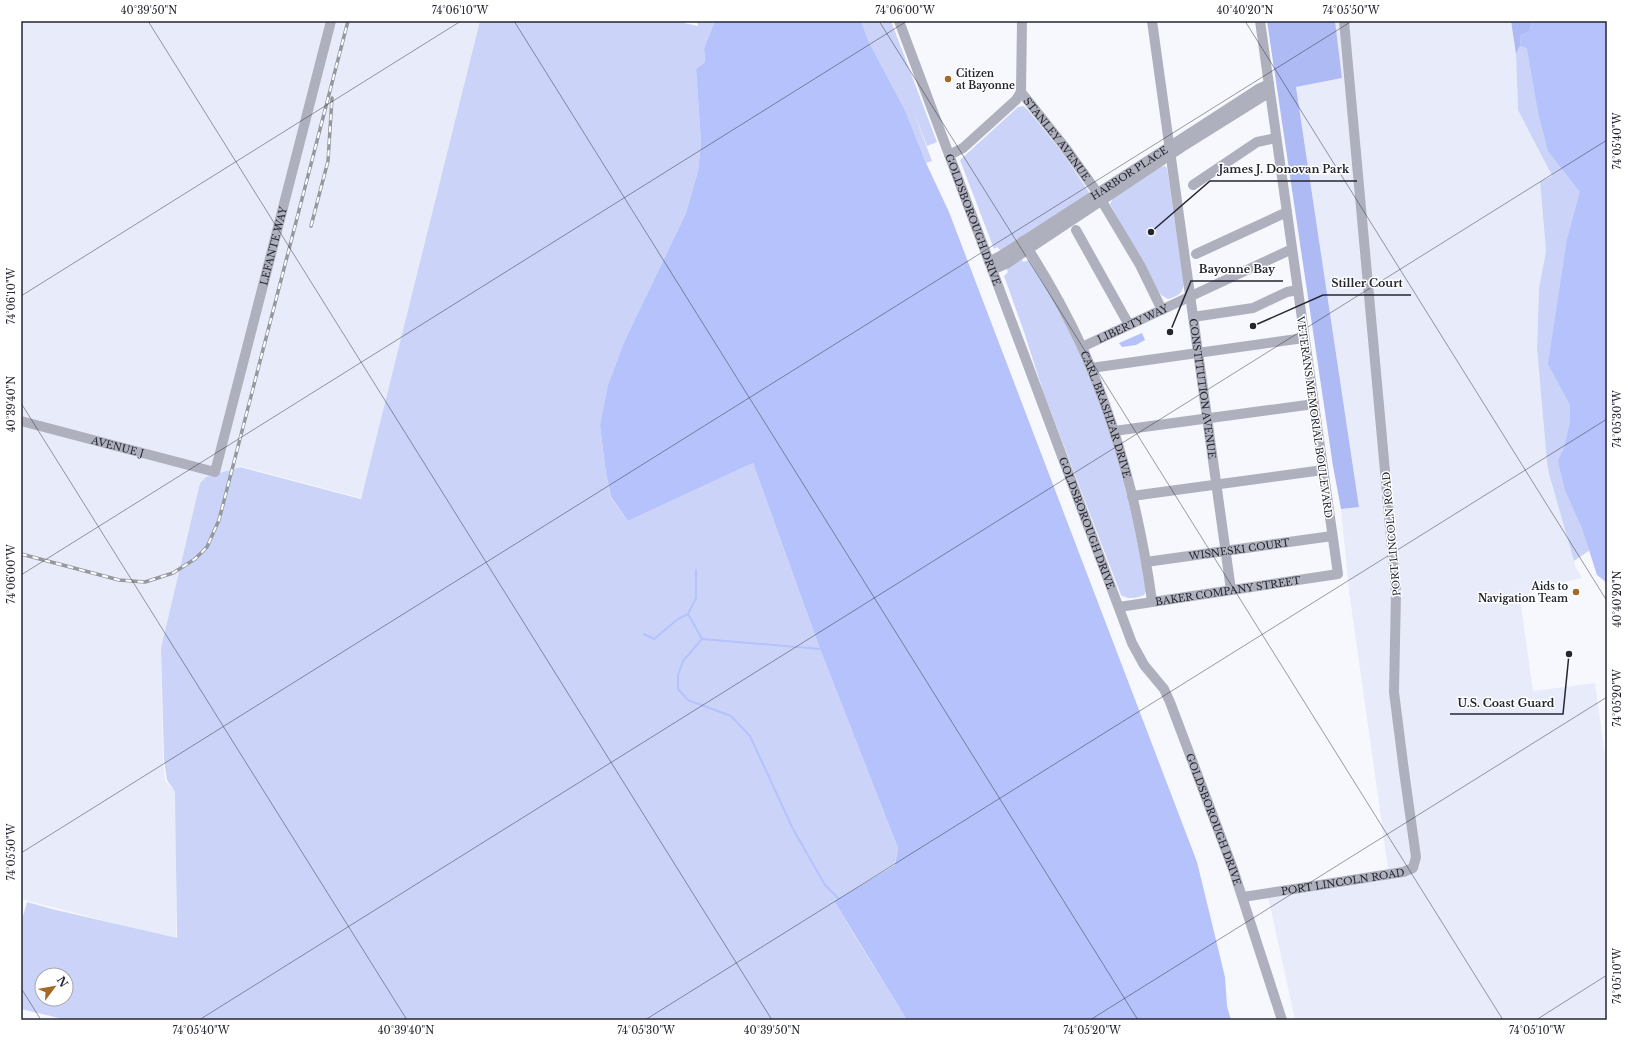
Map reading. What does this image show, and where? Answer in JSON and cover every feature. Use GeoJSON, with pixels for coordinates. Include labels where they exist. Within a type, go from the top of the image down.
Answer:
{"type":"FeatureCollection","features":[{"type":"Feature","properties":{"kind":"street","name":"LEFANTE WAY"},"geometry":{"type":"LineString","coordinates":[[215,472],[331,21]]}},
{"type":"Feature","properties":{"kind":"street","name":"GOLDSBOROUGH DRIVE"},"geometry":{"type":"LineString","coordinates":[[899,21],[1119,607],[1138,654],[1168,696],[1243,896],[1282,1020]]}},
{"type":"Feature","properties":{"kind":"street","name":"STANLEY AVENUE"},"geometry":{"type":"LineString","coordinates":[[1022,21],[1021,92],[1064,146],[1100,197],[1140,265],[1162,310]]}},
{"type":"Feature","properties":{"kind":"street","name":"CONSTITUTION AVENUE"},"geometry":{"type":"LineString","coordinates":[[1152,21],[1231,590]]}},
{"type":"Feature","properties":{"kind":"street","name":"VETERANS MEMORIAL BOULEVARD"},"geometry":{"type":"LineString","coordinates":[[1260,21],[1338,574]]}},
{"type":"Feature","properties":{"kind":"street","name":"PORT LINCOLN ROAD"},"geometry":{"type":"LineString","coordinates":[[1243,896],[1403,872],[1413,868],[1416,857],[1394,692],[1396,592],[1345,24]]}},
{"type":"Feature","properties":{"kind":"street","name":"HARBOR PLACE"},"geometry":{"type":"LineString","coordinates":[[990,266],[1100,197],[1260,88],[1269,89]]}},
{"type":"Feature","properties":{"kind":"street"},"geometry":{"type":"LineString","coordinates":[[949,155],[963,148],[1016,100],[1021,92]]}},
{"type":"Feature","properties":{"kind":"street"},"geometry":{"type":"LineString","coordinates":[[1193,185],[1260,141],[1276,138]]}},
{"type":"Feature","properties":{"kind":"street"},"geometry":{"type":"LineString","coordinates":[[1196,254],[1287,212]]}},
{"type":"Feature","properties":{"kind":"street"},"geometry":{"type":"LineString","coordinates":[[1076,230],[1129,325]]}},
{"type":"Feature","properties":{"kind":"street","name":"CARL BRASHEAR DRIVE"},"geometry":{"type":"LineString","coordinates":[[1025,245],[1060,303],[1082,346],[1114,431],[1132,496],[1146,562],[1152,601]]}},
{"type":"Feature","properties":{"kind":"street","name":"LIBERTY WAY"},"geometry":{"type":"LineString","coordinates":[[1082,346],[1191,297],[1292,249]]}},
{"type":"Feature","properties":{"kind":"street"},"geometry":{"type":"LineString","coordinates":[[1193,317],[1253,308],[1287,292],[1298,290]]}},
{"type":"Feature","properties":{"kind":"street"},"geometry":{"type":"LineString","coordinates":[[1091,368],[1304,338]]}},
{"type":"Feature","properties":{"kind":"street"},"geometry":{"type":"LineString","coordinates":[[1114,431],[1314,404]]}},
{"type":"Feature","properties":{"kind":"street","name":"AVENUE J"},"geometry":{"type":"LineString","coordinates":[[21,421],[215,472]]}},
{"type":"Feature","properties":{"kind":"street"},"geometry":{"type":"LineString","coordinates":[[1132,496],[1323,470]]}},
{"type":"Feature","properties":{"kind":"street","name":"WISNESKI COURT"},"geometry":{"type":"LineString","coordinates":[[1146,562],[1332,536]]}},
{"type":"Feature","properties":{"kind":"street","name":"BAKER COMPANY STREET"},"geometry":{"type":"LineString","coordinates":[[1119,607],[1338,574]]}},
{"type":"Feature","properties":{"kind":"shaded area"},"geometry":{"type":"Polygon","coordinates":[[[21,21],[481,21],[361,498],[240,466],[205,478],[200,483],[161,649],[163,762],[165,780],[176,793],[176,939],[21,899],[21,21]]]}},
{"type":"Feature","properties":{"kind":"shaded area"},"geometry":{"type":"Polygon","coordinates":[[[480,21],[674,21],[698,26],[697,21],[715,21],[704,48],[705,62],[696,69],[701,143],[698,171],[686,213],[625,340],[600,426],[606,473],[611,498],[628,521],[753,463],[820,649],[898,848],[895,864],[834,901],[907,1020],[67,1020],[21,1009],[21,923],[27,902],[177,938],[175,792],[167,780],[164,760],[161,648],[200,483],[206,477],[240,467],[361,499],[480,21]]]}},
{"type":"Feature","properties":{"kind":"shaded area"},"geometry":{"type":"Polygon","coordinates":[[[715,21],[861,21],[869,42],[906,112],[926,163],[949,212],[1197,862],[1225,977],[1227,1006],[1231,1020],[907,1020],[834,901],[895,865],[898,848],[820,649],[753,463],[628,521],[611,497],[606,473],[600,426],[608,386],[625,340],[686,213],[698,171],[701,143],[696,69],[705,62],[704,48],[715,21]]]}},
{"type":"Feature","properties":{"kind":"shaded area"},"geometry":{"type":"Polygon","coordinates":[[[861,21],[891,21],[937,142],[927,146],[912,108],[932,161],[926,163],[906,112],[869,42],[861,21]]]}},
{"type":"Feature","properties":{"kind":"shaded area"},"geometry":{"type":"Polygon","coordinates":[[[1267,21],[1335,21],[1342,78],[1296,87],[1359,507],[1341,509],[1333,466],[1267,21]]]}},
{"type":"Feature","properties":{"kind":"shaded area"},"geometry":{"type":"Polygon","coordinates":[[[1335,21],[1511,21],[1516,54],[1518,110],[1552,177],[1540,182],[1546,251],[1539,288],[1537,348],[1549,474],[1576,568],[1582,578],[1533,589],[1525,598],[1520,599],[1533,691],[1595,683],[1607,770],[1607,1020],[1295,1020],[1267,892],[1389,875],[1349,591],[1341,509],[1359,506],[1296,87],[1342,78],[1335,21]]]}},
{"type":"Feature","properties":{"kind":"shaded area"},"geometry":{"type":"Polygon","coordinates":[[[1511,21],[1532,21],[1530,31],[1521,35],[1520,46],[1516,54],[1511,21]]]}},
{"type":"Feature","properties":{"kind":"shaded area"},"geometry":{"type":"Polygon","coordinates":[[[1532,21],[1607,21],[1594,174],[1597,575],[1590,550],[1574,561],[1549,474],[1547,462],[1537,348],[1539,288],[1546,251],[1540,182],[1552,176],[1518,110],[1516,54],[1520,46],[1521,35],[1530,31],[1532,21]]]}},
{"type":"Feature","properties":{"kind":"shaded area"},"geometry":{"type":"Polygon","coordinates":[[[1532,21],[1607,21],[1607,583],[1597,575],[1582,528],[1565,490],[1558,461],[1564,448],[1570,422],[1570,405],[1548,364],[1567,239],[1580,192],[1548,151],[1538,112],[1527,48],[1520,46],[1521,35],[1530,31],[1532,21]]]}},
{"type":"Feature","properties":{"kind":"shaded area"},"geometry":{"type":"Polygon","coordinates":[[[1023,106],[1062,152],[1089,192],[1086,196],[1001,251],[997,247],[994,249],[960,160],[1018,107],[1023,106]]]}},
{"type":"Feature","properties":{"kind":"shaded area"},"geometry":{"type":"Polygon","coordinates":[[[1165,166],[1167,168],[1184,284],[1179,294],[1168,299],[1161,295],[1156,288],[1110,204],[1113,198],[1161,167],[1165,166]]]}},
{"type":"Feature","properties":{"kind":"shaded area"},"geometry":{"type":"Polygon","coordinates":[[[1022,259],[1023,262],[1029,260],[1052,296],[1072,334],[1090,376],[1105,419],[1130,506],[1146,591],[1144,595],[1130,598],[1121,595],[1044,394],[1004,276],[1008,272],[1006,268],[1022,259]]]}},
{"type":"Feature","properties":{"kind":"shaded area"},"geometry":{"type":"Polygon","coordinates":[[[1142,333],[1145,340],[1136,345],[1122,347],[1119,343],[1142,333]]]}},
{"type":"Feature","properties":{"kind":"waterway"},"geometry":{"type":"LineString","coordinates":[[696,570],[696,598],[688,614],[702,639]]}},
{"type":"Feature","properties":{"kind":"waterway"},"geometry":{"type":"LineString","coordinates":[[644,634],[654,639],[678,619],[688,614]]}},
{"type":"Feature","properties":{"kind":"waterway"},"geometry":{"type":"LineString","coordinates":[[820,649],[702,639],[683,661],[678,675],[678,689],[688,700],[731,716],[750,736],[793,829],[825,885],[838,898]]}},
{"type":"Feature","properties":{"kind":"railway"},"geometry":{"type":"LineString","coordinates":[[21,554],[119,580],[145,582],[173,573],[195,559],[207,547],[219,520],[348,21]]}},
{"type":"Feature","properties":{"kind":"railway"},"geometry":{"type":"LineString","coordinates":[[311,226],[328,161],[332,98]]}},
{"type":"Feature","properties":{"kind":"place","name":"Citizen at Bayonne"},"geometry":{"type":"Point","coordinates":[948,79]}},
{"type":"Feature","properties":{"kind":"place","name":"James J. Donovan Park"},"geometry":{"type":"Point","coordinates":[1151,232]}},
{"type":"Feature","properties":{"kind":"place","name":"Stiller Court"},"geometry":{"type":"Point","coordinates":[1253,326]}},
{"type":"Feature","properties":{"kind":"place","name":"Bayonne Bay"},"geometry":{"type":"Point","coordinates":[1170,332]}},
{"type":"Feature","properties":{"kind":"place","name":"Aids to Navigation Team"},"geometry":{"type":"Point","coordinates":[1576,592]}},
{"type":"Feature","properties":{"kind":"place","name":"U.S. Coast Guard"},"geometry":{"type":"Point","coordinates":[1569,654]}}]}
